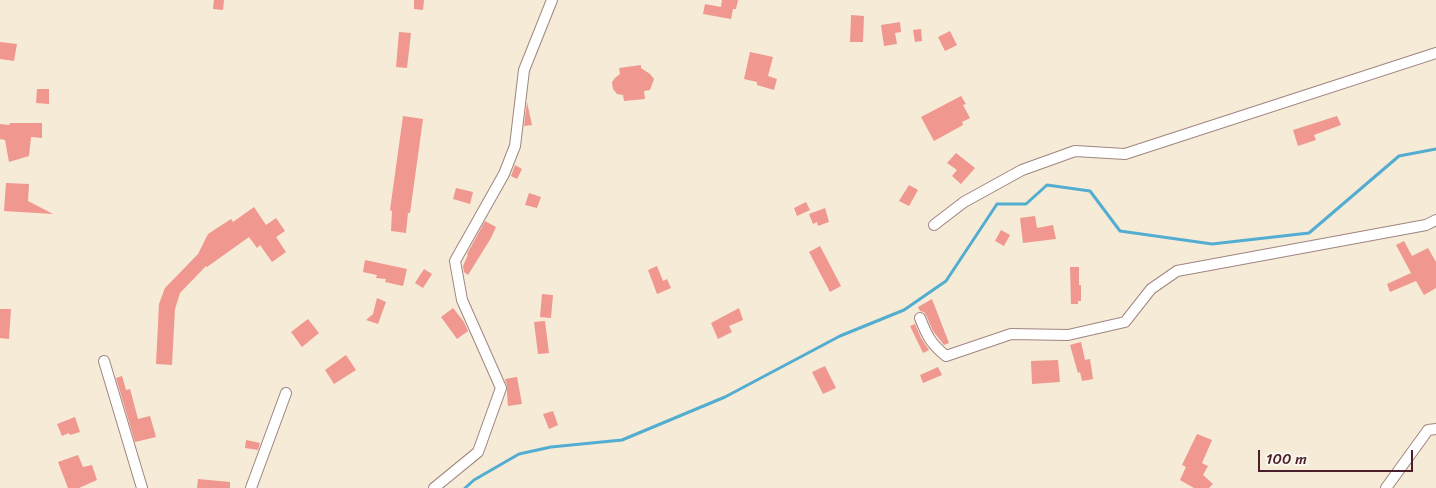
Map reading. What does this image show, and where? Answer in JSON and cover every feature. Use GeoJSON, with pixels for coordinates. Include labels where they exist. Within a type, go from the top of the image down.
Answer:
{"type":"FeatureCollection","features":[{"type":"Feature","properties":{"kind":"street"},"geometry":{"type":"LineString","coordinates":[[434,488],[478,452],[501,388],[462,300],[455,261],[504,174],[515,146],[524,70],[552,0]]}},
{"type":"Feature","properties":{"kind":"street"},"geometry":{"type":"LineString","coordinates":[[934,225],[964,202],[1022,170],[1075,151],[1125,154],[1436,53]]}},
{"type":"Feature","properties":{"kind":"street"},"geometry":{"type":"LineString","coordinates":[[920,318],[934,347],[946,356],[1011,334],[1068,335],[1125,322],[1151,289],[1177,271],[1426,225],[1436,220]]}},
{"type":"Feature","properties":{"kind":"street"},"geometry":{"type":"LineString","coordinates":[[104,361],[142,488]]}},
{"type":"Feature","properties":{"kind":"street"},"geometry":{"type":"LineString","coordinates":[[251,488],[286,392]]}},
{"type":"Feature","properties":{"kind":"street"},"geometry":{"type":"LineString","coordinates":[[1386,488],[1428,430],[1436,429]]}},
{"type":"Feature","properties":{"kind":"building"},"geometry":{"type":"Polygon","coordinates":[[[214,0],[224,0],[223,10],[213,9],[214,0]]]}},
{"type":"Feature","properties":{"kind":"building"},"geometry":{"type":"Polygon","coordinates":[[[414,0],[424,0],[423,10],[414,9],[414,0]]]}},
{"type":"Feature","properties":{"kind":"building"},"geometry":{"type":"Polygon","coordinates":[[[722,0],[738,0],[736,9],[733,9],[731,19],[703,14],[705,4],[721,7],[722,0]]]}},
{"type":"Feature","properties":{"kind":"building"},"geometry":{"type":"Polygon","coordinates":[[[851,15],[864,16],[863,42],[850,42],[851,15]]]}},
{"type":"Feature","properties":{"kind":"building"},"geometry":{"type":"Polygon","coordinates":[[[900,22],[901,32],[895,33],[897,44],[884,46],[881,25],[900,22]]]}},
{"type":"Feature","properties":{"kind":"building"},"geometry":{"type":"Polygon","coordinates":[[[921,29],[922,41],[915,42],[913,30],[921,29]]]}},
{"type":"Feature","properties":{"kind":"building"},"geometry":{"type":"Polygon","coordinates":[[[950,31],[957,45],[945,51],[938,37],[950,31]]]}},
{"type":"Feature","properties":{"kind":"building"},"geometry":{"type":"Polygon","coordinates":[[[399,32],[411,33],[407,68],[396,67],[399,32]]]}},
{"type":"Feature","properties":{"kind":"building"},"geometry":{"type":"Polygon","coordinates":[[[0,42],[17,44],[14,61],[0,59],[0,42]]]}},
{"type":"Feature","properties":{"kind":"building"},"geometry":{"type":"Polygon","coordinates":[[[750,52],[773,57],[768,76],[777,79],[774,90],[757,85],[757,82],[744,79],[750,52]]]}},
{"type":"Feature","properties":{"kind":"building"},"geometry":{"type":"Polygon","coordinates":[[[641,65],[641,68],[654,79],[650,90],[644,91],[645,99],[624,101],[623,95],[617,94],[613,89],[612,82],[620,74],[619,68],[641,65]]]}},
{"type":"Feature","properties":{"kind":"building"},"geometry":{"type":"Polygon","coordinates":[[[37,89],[49,89],[49,104],[36,103],[37,89]]]}},
{"type":"Feature","properties":{"kind":"building"},"geometry":{"type":"Polygon","coordinates":[[[961,96],[966,104],[963,105],[970,118],[962,122],[963,125],[934,141],[921,117],[961,96]]]}},
{"type":"Feature","properties":{"kind":"building"},"geometry":{"type":"Polygon","coordinates":[[[527,102],[532,125],[524,126],[527,102]]]}},
{"type":"Feature","properties":{"kind":"building"},"geometry":{"type":"Polygon","coordinates":[[[403,116],[423,119],[406,233],[391,231],[392,211],[390,210],[403,116]]]}},
{"type":"Feature","properties":{"kind":"building"},"geometry":{"type":"Polygon","coordinates":[[[1337,116],[1341,125],[1314,135],[1316,140],[1298,146],[1293,130],[1337,116]]]}},
{"type":"Feature","properties":{"kind":"building"},"geometry":{"type":"Polygon","coordinates":[[[10,123],[42,123],[42,138],[31,137],[29,156],[9,162],[5,140],[0,139],[0,124],[9,125],[10,123]]]}},
{"type":"Feature","properties":{"kind":"building"},"geometry":{"type":"Polygon","coordinates":[[[956,153],[975,168],[961,184],[952,176],[957,170],[947,163],[956,153]]]}},
{"type":"Feature","properties":{"kind":"building"},"geometry":{"type":"Polygon","coordinates":[[[515,165],[522,169],[517,179],[511,176],[515,165]]]}},
{"type":"Feature","properties":{"kind":"building"},"geometry":{"type":"Polygon","coordinates":[[[6,183],[29,184],[28,201],[53,214],[4,211],[6,183]]]}},
{"type":"Feature","properties":{"kind":"building"},"geometry":{"type":"Polygon","coordinates":[[[909,185],[918,190],[909,206],[899,201],[909,185]]]}},
{"type":"Feature","properties":{"kind":"building"},"geometry":{"type":"Polygon","coordinates":[[[456,188],[473,192],[470,204],[453,199],[456,188]]]}},
{"type":"Feature","properties":{"kind":"building"},"geometry":{"type":"Polygon","coordinates":[[[529,193],[541,197],[537,208],[525,205],[529,193]]]}},
{"type":"Feature","properties":{"kind":"building"},"geometry":{"type":"Polygon","coordinates":[[[806,202],[810,210],[797,216],[794,208],[806,202]]]}},
{"type":"Feature","properties":{"kind":"building"},"geometry":{"type":"Polygon","coordinates":[[[254,207],[266,225],[276,218],[285,231],[276,237],[286,252],[272,262],[260,245],[257,248],[249,237],[206,266],[180,293],[175,309],[172,365],[156,364],[159,304],[165,288],[198,254],[208,234],[231,219],[233,222],[254,207]]]}},
{"type":"Feature","properties":{"kind":"building"},"geometry":{"type":"Polygon","coordinates":[[[825,208],[829,222],[818,226],[817,222],[813,224],[809,214],[825,208]]]}},
{"type":"Feature","properties":{"kind":"building"},"geometry":{"type":"Polygon","coordinates":[[[1035,216],[1037,228],[1053,225],[1056,239],[1023,243],[1020,218],[1035,216]]]}},
{"type":"Feature","properties":{"kind":"building"},"geometry":{"type":"Polygon","coordinates":[[[485,221],[496,227],[468,275],[464,272],[463,266],[467,254],[485,221]]]}},
{"type":"Feature","properties":{"kind":"building"},"geometry":{"type":"Polygon","coordinates":[[[1001,230],[1010,235],[1004,246],[995,241],[1001,230]]]}},
{"type":"Feature","properties":{"kind":"building"},"geometry":{"type":"Polygon","coordinates":[[[1404,241],[1412,256],[1428,248],[1436,262],[1436,288],[1424,295],[1416,281],[1390,292],[1387,284],[1411,273],[1396,245],[1404,241]]]}},
{"type":"Feature","properties":{"kind":"building"},"geometry":{"type":"Polygon","coordinates":[[[820,246],[841,286],[830,292],[809,252],[820,246]]]}},
{"type":"Feature","properties":{"kind":"building"},"geometry":{"type":"Polygon","coordinates":[[[365,260],[407,269],[403,286],[385,282],[386,279],[376,278],[377,275],[363,272],[365,260]]]}},
{"type":"Feature","properties":{"kind":"building"},"geometry":{"type":"Polygon","coordinates":[[[657,266],[663,281],[667,279],[671,288],[657,294],[648,270],[657,266]]]}},
{"type":"Feature","properties":{"kind":"building"},"geometry":{"type":"Polygon","coordinates":[[[1070,267],[1079,267],[1081,301],[1078,301],[1078,304],[1071,304],[1070,267]]]}},
{"type":"Feature","properties":{"kind":"building"},"geometry":{"type":"Polygon","coordinates":[[[424,269],[432,274],[423,288],[415,283],[424,269]]]}},
{"type":"Feature","properties":{"kind":"building"},"geometry":{"type":"Polygon","coordinates":[[[542,294],[553,295],[551,318],[540,317],[542,294]]]}},
{"type":"Feature","properties":{"kind":"building"},"geometry":{"type":"Polygon","coordinates":[[[377,298],[386,302],[378,324],[366,320],[373,314],[377,298]]]}},
{"type":"Feature","properties":{"kind":"building"},"geometry":{"type":"Polygon","coordinates":[[[932,299],[949,343],[944,345],[933,331],[924,312],[920,311],[918,307],[932,299]]]}},
{"type":"Feature","properties":{"kind":"building"},"geometry":{"type":"Polygon","coordinates":[[[453,308],[464,322],[468,331],[457,339],[441,317],[453,308]]]}},
{"type":"Feature","properties":{"kind":"building"},"geometry":{"type":"Polygon","coordinates":[[[739,308],[743,320],[729,326],[732,332],[718,339],[711,323],[739,308]]]}},
{"type":"Feature","properties":{"kind":"building"},"geometry":{"type":"Polygon","coordinates":[[[0,309],[11,309],[9,339],[0,338],[0,309]]]}},
{"type":"Feature","properties":{"kind":"building"},"geometry":{"type":"Polygon","coordinates":[[[308,319],[319,333],[302,347],[291,332],[308,319]]]}},
{"type":"Feature","properties":{"kind":"building"},"geometry":{"type":"Polygon","coordinates":[[[545,321],[549,353],[538,354],[534,322],[545,321]]]}},
{"type":"Feature","properties":{"kind":"building"},"geometry":{"type":"Polygon","coordinates":[[[915,324],[929,350],[923,353],[910,326],[915,324]]]}},
{"type":"Feature","properties":{"kind":"building"},"geometry":{"type":"Polygon","coordinates":[[[1081,342],[1085,360],[1090,359],[1093,379],[1082,381],[1070,345],[1081,342]]]}},
{"type":"Feature","properties":{"kind":"building"},"geometry":{"type":"Polygon","coordinates":[[[346,355],[356,370],[334,384],[325,370],[346,355]]]}},
{"type":"Feature","properties":{"kind":"building"},"geometry":{"type":"Polygon","coordinates":[[[1058,360],[1060,382],[1032,384],[1031,361],[1058,360]]]}},
{"type":"Feature","properties":{"kind":"building"},"geometry":{"type":"Polygon","coordinates":[[[825,366],[836,388],[823,394],[812,372],[825,366]]]}},
{"type":"Feature","properties":{"kind":"building"},"geometry":{"type":"Polygon","coordinates":[[[938,367],[942,375],[923,383],[920,375],[938,367]]]}},
{"type":"Feature","properties":{"kind":"building"},"geometry":{"type":"Polygon","coordinates":[[[122,376],[126,390],[130,389],[138,419],[150,416],[156,437],[135,442],[116,378],[122,376]]]}},
{"type":"Feature","properties":{"kind":"building"},"geometry":{"type":"Polygon","coordinates":[[[517,377],[522,404],[508,406],[505,379],[517,377]]]}},
{"type":"Feature","properties":{"kind":"building"},"geometry":{"type":"Polygon","coordinates":[[[553,411],[558,425],[549,429],[543,414],[553,411]]]}},
{"type":"Feature","properties":{"kind":"building"},"geometry":{"type":"Polygon","coordinates":[[[75,417],[80,432],[62,436],[57,424],[75,417]]]}},
{"type":"Feature","properties":{"kind":"building"},"geometry":{"type":"Polygon","coordinates":[[[1197,434],[1212,440],[1202,463],[1208,466],[1203,475],[1213,484],[1209,488],[1194,488],[1180,480],[1186,467],[1182,465],[1197,434]]]}},
{"type":"Feature","properties":{"kind":"building"},"geometry":{"type":"Polygon","coordinates":[[[246,440],[260,443],[258,450],[245,448],[246,440]]]}},
{"type":"Feature","properties":{"kind":"building"},"geometry":{"type":"Polygon","coordinates":[[[78,455],[83,467],[92,465],[97,480],[79,488],[68,488],[58,462],[78,455]]]}},
{"type":"Feature","properties":{"kind":"building"},"geometry":{"type":"Polygon","coordinates":[[[198,479],[230,482],[230,488],[197,488],[198,479]]]}},
{"type":"Feature","properties":{"kind":"waterway"},"geometry":{"type":"LineString","coordinates":[[465,488],[474,480],[519,454],[551,447],[622,440],[725,397],[840,336],[904,310],[946,281],[997,204],[1026,204],[1047,185],[1090,191],[1120,231],[1212,244],[1309,233],[1399,156],[1436,149]]}}]}
